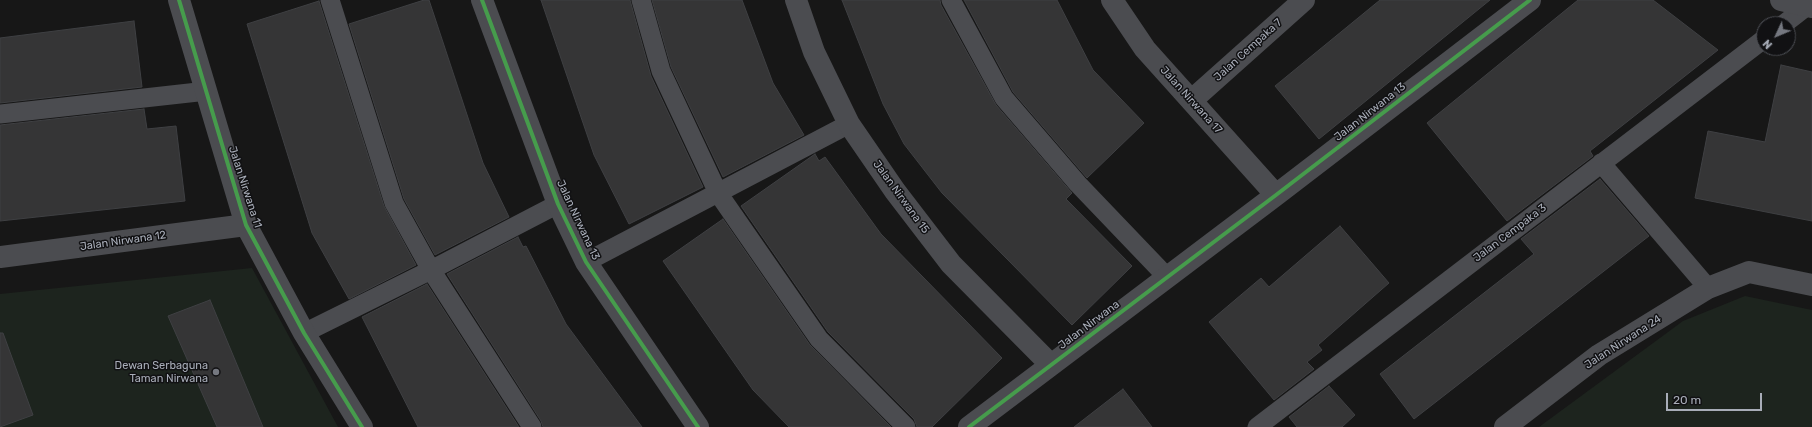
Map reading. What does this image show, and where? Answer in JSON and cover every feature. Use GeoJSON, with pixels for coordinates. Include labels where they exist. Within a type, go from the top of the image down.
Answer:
{"type":"FeatureCollection","features":[{"type":"Feature","properties":{"kind":"street","name":"Jalan Nirwana 11"},"geometry":{"type":"LineString","coordinates":[[179,0],[246,224],[304,334],[362,427]]}},
{"type":"Feature","properties":{"kind":"street","name":"Jalan Nirwana 13"},"geometry":{"type":"LineString","coordinates":[[482,0],[558,204],[586,262],[698,427]]}},
{"type":"Feature","properties":{"kind":"street","name":"Jalan Nirwana 15"},"geometry":{"type":"LineString","coordinates":[[796,0],[814,52],[849,124],[894,191],[951,264],[1051,365]]}},
{"type":"Feature","properties":{"kind":"street","name":"Jalan Nirwana 17"},"geometry":{"type":"LineString","coordinates":[[1112,0],[1146,49],[1276,195]]}},
{"type":"Feature","properties":{"kind":"street","name":"Jalan Cempaka 7"},"geometry":{"type":"LineString","coordinates":[[1192,100],[1304,0]]}},
{"type":"Feature","properties":{"kind":"street","name":"Jalan Nirwana 13"},"geometry":{"type":"LineString","coordinates":[[1220,237],[1530,0]]}},
{"type":"Feature","properties":{"kind":"street"},"geometry":{"type":"LineString","coordinates":[[1781,0],[1810,7]]}},
{"type":"Feature","properties":{"kind":"street","name":"Jalan Nirwana 12"},"geometry":{"type":"LineString","coordinates":[[0,257],[246,224]]}},
{"type":"Feature","properties":{"kind":"street","name":"Jalan Nirwana"},"geometry":{"type":"LineString","coordinates":[[969,427],[1220,237]]}},
{"type":"Feature","properties":{"kind":"street","name":"Jalan Nirwana 24"},"geometry":{"type":"LineString","coordinates":[[1505,427],[1598,355],[1708,288],[1749,272],[1812,285]]}},
{"type":"Feature","properties":{"kind":"lane"},"geometry":{"type":"LineString","coordinates":[[330,0],[394,203],[431,270],[532,427]]}},
{"type":"Feature","properties":{"kind":"lane"},"geometry":{"type":"LineString","coordinates":[[642,0],[661,71],[718,193],[819,338],[906,427]]}},
{"type":"Feature","properties":{"kind":"lane"},"geometry":{"type":"LineString","coordinates":[[950,0],[1004,98],[1078,184],[1167,277]]}},
{"type":"Feature","properties":{"kind":"lane"},"geometry":{"type":"LineString","coordinates":[[1796,16],[1810,7]]}},
{"type":"Feature","properties":{"kind":"lane","name":"Jalan Cempaka 3"},"geometry":{"type":"LineString","coordinates":[[1257,427],[1756,45]]}},
{"type":"Feature","properties":{"kind":"lane"},"geometry":{"type":"LineString","coordinates":[[0,114],[207,91]]}},
{"type":"Feature","properties":{"kind":"lane"},"geometry":{"type":"LineString","coordinates":[[586,262],[849,124]]}},
{"type":"Feature","properties":{"kind":"lane"},"geometry":{"type":"LineString","coordinates":[[1601,163],[1708,288]]}},
{"type":"Feature","properties":{"kind":"lane"},"geometry":{"type":"LineString","coordinates":[[304,334],[558,204]]}},
{"type":"Feature","properties":{"kind":"shaded area"},"geometry":{"type":"Polygon","coordinates":[[[252,268],[338,427],[0,427],[0,294],[252,268]]]}},
{"type":"Feature","properties":{"kind":"shaded area"},"geometry":{"type":"Polygon","coordinates":[[[1745,296],[1812,310],[1812,427],[1539,427],[1683,321],[1745,296]]]}},
{"type":"Feature","properties":{"kind":"building"},"geometry":{"type":"Polygon","coordinates":[[[424,0],[429,0],[483,163],[509,217],[435,255],[404,199],[349,24],[424,0]]]}},
{"type":"Feature","properties":{"kind":"building"},"geometry":{"type":"Polygon","coordinates":[[[541,0],[630,0],[651,76],[703,187],[629,224],[594,155],[541,0]]]}},
{"type":"Feature","properties":{"kind":"building"},"geometry":{"type":"Polygon","coordinates":[[[652,0],[742,0],[773,83],[804,135],[723,177],[671,67],[652,0]]]}},
{"type":"Feature","properties":{"kind":"building"},"geometry":{"type":"Polygon","coordinates":[[[842,0],[940,0],[941,5],[996,105],[1072,193],[1066,199],[1132,266],[1072,325],[942,193],[904,144],[883,104],[842,0]]]}},
{"type":"Feature","properties":{"kind":"building"},"geometry":{"type":"Polygon","coordinates":[[[964,0],[1057,0],[1093,70],[1144,123],[1087,178],[1013,92],[964,0]]]}},
{"type":"Feature","properties":{"kind":"building"},"geometry":{"type":"Polygon","coordinates":[[[1380,0],[1490,0],[1319,139],[1275,86],[1380,0]]]}},
{"type":"Feature","properties":{"kind":"building"},"geometry":{"type":"Polygon","coordinates":[[[1578,0],[1653,0],[1718,50],[1590,151],[1593,156],[1507,221],[1427,123],[1578,0]]]}},
{"type":"Feature","properties":{"kind":"building"},"geometry":{"type":"Polygon","coordinates":[[[319,1],[384,206],[416,265],[349,299],[312,233],[247,24],[319,1]]]}},
{"type":"Feature","properties":{"kind":"building"},"geometry":{"type":"Polygon","coordinates":[[[134,21],[142,87],[0,103],[0,38],[134,21]]]}},
{"type":"Feature","properties":{"kind":"building"},"geometry":{"type":"Polygon","coordinates":[[[1781,65],[1812,72],[1812,221],[1695,198],[1708,131],[1765,142],[1781,65]]]}},
{"type":"Feature","properties":{"kind":"building"},"geometry":{"type":"Polygon","coordinates":[[[144,109],[147,129],[176,126],[185,201],[0,221],[0,125],[144,109]]]}},
{"type":"Feature","properties":{"kind":"building"},"geometry":{"type":"Polygon","coordinates":[[[815,154],[819,161],[825,157],[881,234],[1002,358],[932,427],[917,427],[914,419],[828,332],[741,206],[815,154]]]}},
{"type":"Feature","properties":{"kind":"building"},"geometry":{"type":"Polygon","coordinates":[[[1600,179],[1649,236],[1414,419],[1380,374],[1534,254],[1521,239],[1600,179]]]}},
{"type":"Feature","properties":{"kind":"building"},"geometry":{"type":"Polygon","coordinates":[[[723,219],[810,345],[891,427],[789,427],[753,390],[663,261],[723,219]]]}},
{"type":"Feature","properties":{"kind":"building"},"geometry":{"type":"Polygon","coordinates":[[[1340,226],[1389,283],[1318,345],[1322,350],[1307,362],[1314,369],[1274,400],[1209,322],[1261,278],[1269,287],[1340,226]]]}},
{"type":"Feature","properties":{"kind":"building"},"geometry":{"type":"Polygon","coordinates":[[[518,237],[523,247],[526,246],[566,324],[642,427],[543,427],[541,421],[447,274],[518,237]]]}},
{"type":"Feature","properties":{"kind":"building"},"geometry":{"type":"Polygon","coordinates":[[[427,284],[519,427],[418,427],[362,317],[427,284]]]}},
{"type":"Feature","properties":{"kind":"building","name":"Dewan Serbaguna Taman Nirwana"},"geometry":{"type":"Polygon","coordinates":[[[210,300],[263,427],[217,427],[168,316],[210,300]]]}},
{"type":"Feature","properties":{"kind":"building"},"geometry":{"type":"Polygon","coordinates":[[[0,333],[3,333],[33,415],[0,427],[0,333]]]}},
{"type":"Feature","properties":{"kind":"building"},"geometry":{"type":"Polygon","coordinates":[[[1329,386],[1355,415],[1342,427],[1297,427],[1289,417],[1329,386]]]}},
{"type":"Feature","properties":{"kind":"building"},"geometry":{"type":"Polygon","coordinates":[[[1123,389],[1152,427],[1074,427],[1123,389]]]}},
{"type":"Feature","properties":{"kind":"cycle path"},"geometry":{"type":"LineString","coordinates":[[179,0],[246,225],[304,333],[362,427]]}},
{"type":"Feature","properties":{"kind":"cycle path"},"geometry":{"type":"LineString","coordinates":[[482,0],[558,204],[586,262],[698,427]]}},
{"type":"Feature","properties":{"kind":"cycle path"},"geometry":{"type":"LineString","coordinates":[[969,427],[1276,195],[1530,0]]}},
{"type":"Feature","properties":{"kind":"place","name":"Dewan Serbaguna Taman Nirwana"},"geometry":{"type":"Point","coordinates":[216,372]}}]}
